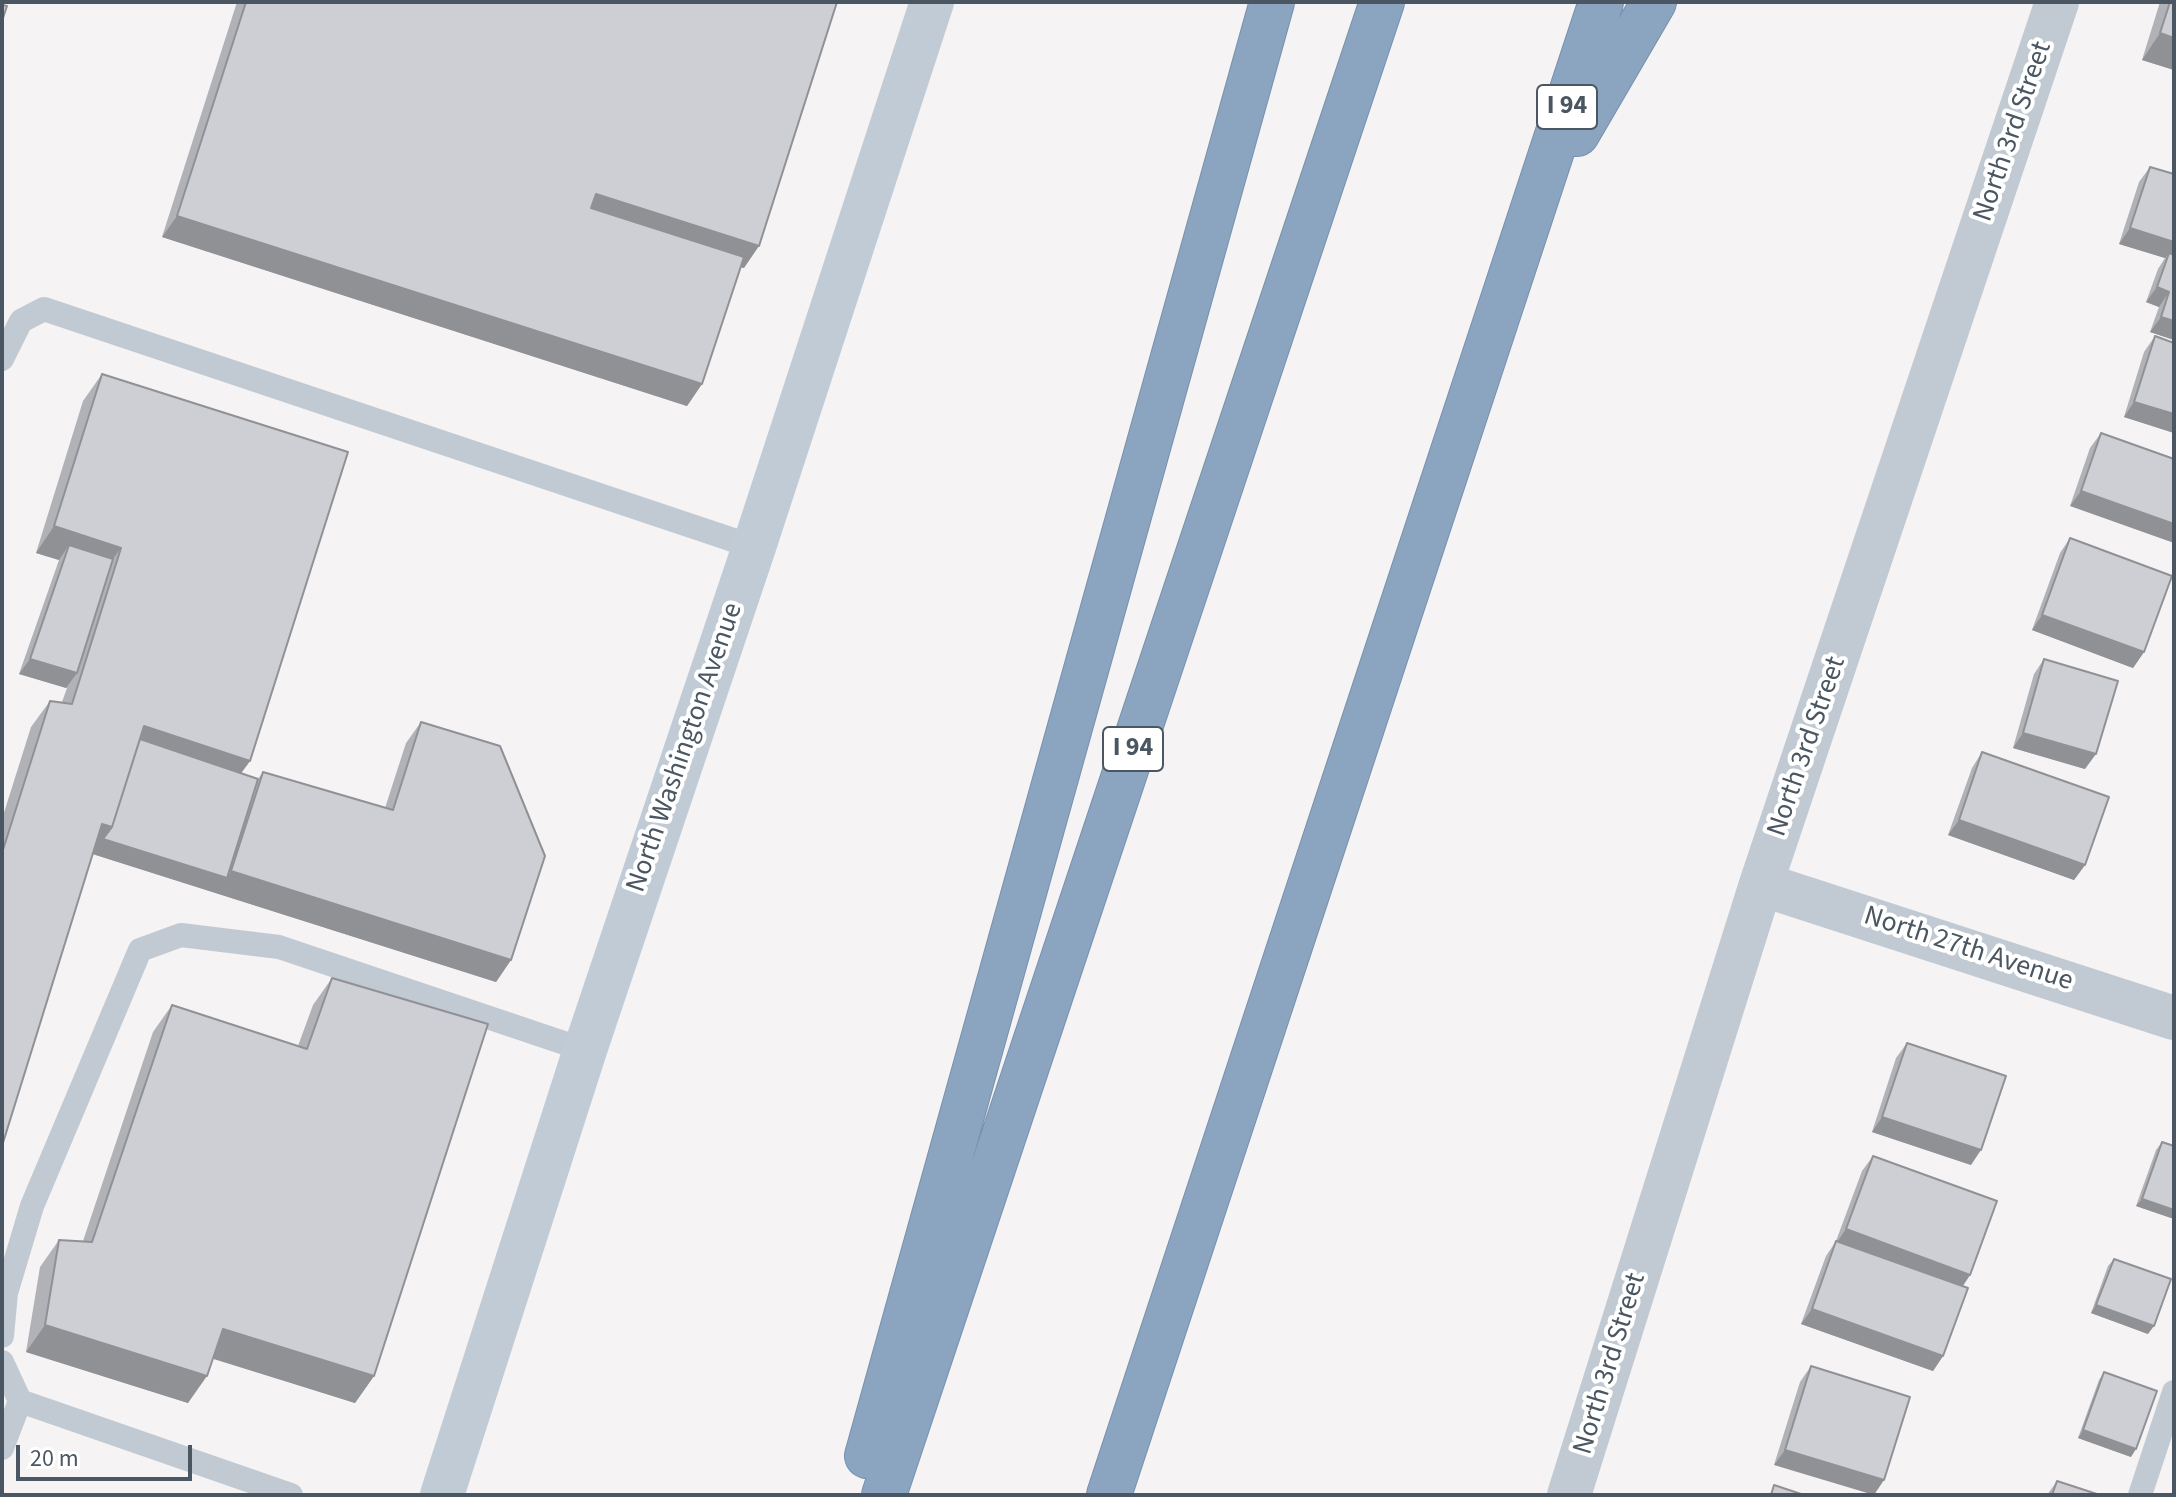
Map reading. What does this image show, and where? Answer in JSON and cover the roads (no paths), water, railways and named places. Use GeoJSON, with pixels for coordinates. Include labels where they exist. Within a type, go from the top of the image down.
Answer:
{"type":"FeatureCollection","features":[{"type":"Feature","properties":{"kind":"highway"},"geometry":{"type":"LineString","coordinates":[[857,1495],[1272,2]]}},
{"type":"Feature","properties":{"kind":"highway","name":"I 94"},"geometry":{"type":"LineString","coordinates":[[884,1495],[1382,2]]}},
{"type":"Feature","properties":{"kind":"highway","name":"I 94"},"geometry":{"type":"LineString","coordinates":[[1109,1495],[1601,2]]}},
{"type":"Feature","properties":{"kind":"highway"},"geometry":{"type":"LineString","coordinates":[[1532,213],[1654,2]]}},
{"type":"Feature","properties":{"kind":"street","name":"North Washington Avenue"},"geometry":{"type":"LineString","coordinates":[[442,1495],[585,1050],[932,2]]}},
{"type":"Feature","properties":{"kind":"street","name":"North 3rd Street"},"geometry":{"type":"LineString","coordinates":[[1569,1495],[1761,884],[2057,2]]}},
{"type":"Feature","properties":{"kind":"street","name":"North 27th Avenue"},"geometry":{"type":"LineString","coordinates":[[1761,884],[2174,1018]]}},
{"type":"Feature","properties":{"kind":"lane"},"geometry":{"type":"LineString","coordinates":[[2,359],[21,321],[44,309],[754,547]]}},
{"type":"Feature","properties":{"kind":"lane"},"geometry":{"type":"LineString","coordinates":[[2,1336],[6,1293],[32,1206],[140,950],[181,935],[279,947],[585,1050]]}},
{"type":"Feature","properties":{"kind":"lane"},"geometry":{"type":"LineString","coordinates":[[2,1362],[20,1401],[2,1448]]}},
{"type":"Feature","properties":{"kind":"lane"},"geometry":{"type":"LineString","coordinates":[[2140,1495],[2174,1392]]}},
{"type":"Feature","properties":{"kind":"lane"},"geometry":{"type":"LineString","coordinates":[[20,1401],[291,1495]]}}]}
